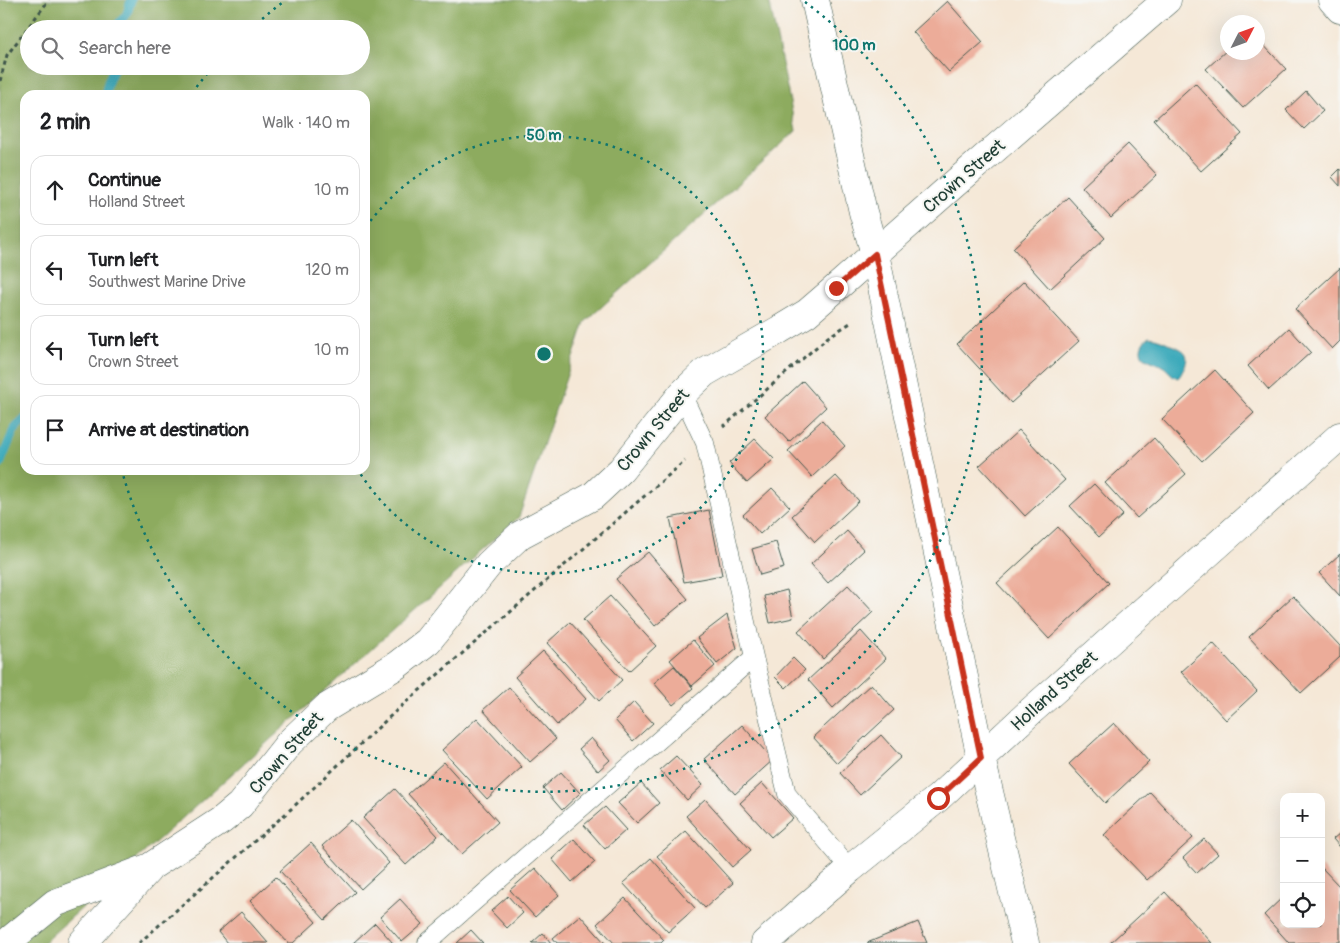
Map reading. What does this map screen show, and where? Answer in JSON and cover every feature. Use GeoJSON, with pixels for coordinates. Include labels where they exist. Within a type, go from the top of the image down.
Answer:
{"type":"FeatureCollection","features":[{"type":"Feature","properties":{"kind":"street"},"geometry":{"type":"LineString","coordinates":[[815,0],[863,212],[875,254],[981,758],[1025,943]]}},
{"type":"Feature","properties":{"kind":"street","name":"Crown Street"},"geometry":{"type":"LineString","coordinates":[[6,943],[55,904],[150,867],[240,806],[289,743],[326,708],[397,665],[428,641],[489,564],[520,535],[593,496],[621,470],[682,394],[704,374],[807,313],[1167,0]]}},
{"type":"Feature","properties":{"kind":"street"},"geometry":{"type":"LineString","coordinates":[[1332,0],[1340,9]]}},
{"type":"Feature","properties":{"kind":"street","name":"Holland Street"},"geometry":{"type":"LineString","coordinates":[[765,943],[938,798],[1031,711],[1340,436]]}},
{"type":"Feature","properties":{"kind":"street","name":"Crown Street"},"geometry":{"type":"LineString","coordinates":[[82,943],[150,867]]}},
{"type":"Feature","properties":{"kind":"lane"},"geometry":{"type":"LineString","coordinates":[[682,394],[706,443],[787,794],[850,870]]}},
{"type":"Feature","properties":{"kind":"lane"},"geometry":{"type":"LineString","coordinates":[[427,943],[754,657]]}},
{"type":"Feature","properties":{"kind":"path"},"geometry":{"type":"LineString","coordinates":[[34,20],[50,0]]}},
{"type":"Feature","properties":{"kind":"path"},"geometry":{"type":"LineString","coordinates":[[0,81],[7,55],[20,38]]}},
{"type":"Feature","properties":{"kind":"path"},"geometry":{"type":"LineString","coordinates":[[138,943],[291,809],[397,710],[828,337],[852,322]]}},
{"type":"Feature","properties":{"kind":"green space"},"geometry":{"type":"Polygon","coordinates":[[[0,0],[769,0],[796,131],[585,322],[519,517],[43,943],[0,943],[0,0]]]}},
{"type":"Feature","properties":{"kind":"water"},"geometry":{"type":"Polygon","coordinates":[[[1149,337],[1164,341],[1185,353],[1186,363],[1178,378],[1173,376],[1164,367],[1143,356],[1142,346],[1149,337]]]}},
{"type":"Feature","properties":{"kind":"building"},"geometry":{"type":"Polygon","coordinates":[[[947,1],[983,42],[949,72],[913,32],[947,1]]]}},
{"type":"Feature","properties":{"kind":"building"},"geometry":{"type":"Polygon","coordinates":[[[1265,46],[1286,69],[1243,108],[1206,69],[1220,56],[1220,60],[1265,60],[1265,46]]]}},
{"type":"Feature","properties":{"kind":"building"},"geometry":{"type":"Polygon","coordinates":[[[1195,83],[1242,134],[1201,171],[1154,120],[1195,83]]]}},
{"type":"Feature","properties":{"kind":"building"},"geometry":{"type":"Polygon","coordinates":[[[1306,91],[1323,111],[1304,129],[1286,110],[1306,91]]]}},
{"type":"Feature","properties":{"kind":"building"},"geometry":{"type":"Polygon","coordinates":[[[1128,144],[1157,175],[1111,218],[1082,187],[1128,144]]]}},
{"type":"Feature","properties":{"kind":"building"},"geometry":{"type":"Polygon","coordinates":[[[1340,169],[1340,186],[1332,177],[1340,169]]]}},
{"type":"Feature","properties":{"kind":"building"},"geometry":{"type":"Polygon","coordinates":[[[1068,197],[1105,238],[1050,289],[1013,248],[1068,197]]]}},
{"type":"Feature","properties":{"kind":"building"},"geometry":{"type":"Polygon","coordinates":[[[1340,268],[1340,341],[1332,349],[1295,309],[1340,268]]]}},
{"type":"Feature","properties":{"kind":"building"},"geometry":{"type":"Polygon","coordinates":[[[1024,281],[1079,341],[1011,403],[957,344],[1024,281]]]}},
{"type":"Feature","properties":{"kind":"building"},"geometry":{"type":"Polygon","coordinates":[[[1289,328],[1311,352],[1269,390],[1248,366],[1289,328]]]}},
{"type":"Feature","properties":{"kind":"building"},"geometry":{"type":"Polygon","coordinates":[[[1215,370],[1254,413],[1202,461],[1162,419],[1215,370]]]}},
{"type":"Feature","properties":{"kind":"building"},"geometry":{"type":"Polygon","coordinates":[[[803,381],[826,407],[789,442],[765,416],[803,381]]]}},
{"type":"Feature","properties":{"kind":"building"},"geometry":{"type":"Polygon","coordinates":[[[822,420],[845,446],[812,477],[788,451],[822,420]]]}},
{"type":"Feature","properties":{"kind":"building"},"geometry":{"type":"Polygon","coordinates":[[[1019,430],[1065,480],[1025,516],[979,466],[1019,430]]]}},
{"type":"Feature","properties":{"kind":"building"},"geometry":{"type":"Polygon","coordinates":[[[1154,438],[1186,474],[1137,518],[1105,483],[1154,438]]]}},
{"type":"Feature","properties":{"kind":"building"},"geometry":{"type":"Polygon","coordinates":[[[755,439],[774,459],[747,483],[729,463],[755,439]]]}},
{"type":"Feature","properties":{"kind":"building"},"geometry":{"type":"Polygon","coordinates":[[[836,476],[859,501],[815,542],[792,516],[836,476]]]}},
{"type":"Feature","properties":{"kind":"building"},"geometry":{"type":"Polygon","coordinates":[[[1094,484],[1123,515],[1099,537],[1070,506],[1094,484]]]}},
{"type":"Feature","properties":{"kind":"building"},"geometry":{"type":"Polygon","coordinates":[[[772,488],[790,507],[760,534],[743,515],[772,488]]]}},
{"type":"Feature","properties":{"kind":"building"},"geometry":{"type":"Polygon","coordinates":[[[709,510],[722,575],[684,582],[670,518],[709,510]]]}},
{"type":"Feature","properties":{"kind":"building"},"geometry":{"type":"Polygon","coordinates":[[[1058,527],[1109,583],[1049,639],[997,583],[1058,527]]]}},
{"type":"Feature","properties":{"kind":"building"},"geometry":{"type":"Polygon","coordinates":[[[847,531],[864,550],[828,583],[811,564],[847,531]]]}},
{"type":"Feature","properties":{"kind":"building"},"geometry":{"type":"Polygon","coordinates":[[[776,542],[784,568],[760,575],[752,549],[776,542]]]}},
{"type":"Feature","properties":{"kind":"building"},"geometry":{"type":"Polygon","coordinates":[[[648,552],[688,599],[655,626],[616,579],[648,552]]]}},
{"type":"Feature","properties":{"kind":"building"},"geometry":{"type":"Polygon","coordinates":[[[1340,554],[1340,596],[1319,573],[1340,554]]]}},
{"type":"Feature","properties":{"kind":"building"},"geometry":{"type":"Polygon","coordinates":[[[848,585],[873,612],[823,659],[798,631],[848,585]]]}},
{"type":"Feature","properties":{"kind":"building"},"geometry":{"type":"Polygon","coordinates":[[[787,590],[793,618],[770,623],[764,596],[787,590]]]}},
{"type":"Feature","properties":{"kind":"building"},"geometry":{"type":"Polygon","coordinates":[[[610,596],[656,646],[629,671],[583,620],[610,596]]]}},
{"type":"Feature","properties":{"kind":"building"},"geometry":{"type":"Polygon","coordinates":[[[1293,596],[1340,646],[1340,657],[1301,693],[1249,637],[1293,596]]]}},
{"type":"Feature","properties":{"kind":"building"},"geometry":{"type":"Polygon","coordinates":[[[727,615],[737,648],[717,664],[697,638],[727,615]]]}},
{"type":"Feature","properties":{"kind":"building"},"geometry":{"type":"Polygon","coordinates":[[[570,622],[622,680],[599,701],[547,643],[570,622]]]}},
{"type":"Feature","properties":{"kind":"building"},"geometry":{"type":"Polygon","coordinates":[[[861,631],[886,659],[833,708],[808,680],[861,631]]]}},
{"type":"Feature","properties":{"kind":"building"},"geometry":{"type":"Polygon","coordinates":[[[693,640],[715,666],[692,686],[670,660],[693,640]]]}},
{"type":"Feature","properties":{"kind":"building"},"geometry":{"type":"Polygon","coordinates":[[[1213,643],[1257,691],[1226,720],[1181,672],[1213,643]]]}},
{"type":"Feature","properties":{"kind":"building"},"geometry":{"type":"Polygon","coordinates":[[[543,651],[586,699],[557,725],[515,677],[543,651]]]}},
{"type":"Feature","properties":{"kind":"building"},"geometry":{"type":"Polygon","coordinates":[[[793,658],[805,670],[786,688],[775,677],[793,658]]]}},
{"type":"Feature","properties":{"kind":"building"},"geometry":{"type":"Polygon","coordinates":[[[674,666],[693,688],[673,705],[654,683],[674,666]]]}},
{"type":"Feature","properties":{"kind":"building"},"geometry":{"type":"Polygon","coordinates":[[[871,684],[894,710],[837,763],[813,737],[871,684]]]}},
{"type":"Feature","properties":{"kind":"building"},"geometry":{"type":"Polygon","coordinates":[[[509,687],[556,739],[530,762],[483,710],[509,687]]]}},
{"type":"Feature","properties":{"kind":"building"},"geometry":{"type":"Polygon","coordinates":[[[634,702],[653,723],[633,741],[615,720],[634,702]]]}},
{"type":"Feature","properties":{"kind":"building"},"geometry":{"type":"Polygon","coordinates":[[[477,718],[522,767],[487,799],[442,750],[477,718]]]}},
{"type":"Feature","properties":{"kind":"building"},"geometry":{"type":"Polygon","coordinates":[[[1114,723],[1149,762],[1105,803],[1069,764],[1114,723]]]}},
{"type":"Feature","properties":{"kind":"building"},"geometry":{"type":"Polygon","coordinates":[[[742,725],[773,760],[735,794],[704,759],[742,725]]]}},
{"type":"Feature","properties":{"kind":"building"},"geometry":{"type":"Polygon","coordinates":[[[881,735],[901,757],[860,795],[840,773],[881,735]]]}},
{"type":"Feature","properties":{"kind":"building"},"geometry":{"type":"Polygon","coordinates":[[[591,738],[610,760],[598,771],[579,749],[591,738]]]}},
{"type":"Feature","properties":{"kind":"building"},"geometry":{"type":"Polygon","coordinates":[[[676,756],[703,785],[687,800],[660,770],[676,756]]]}},
{"type":"Feature","properties":{"kind":"building"},"geometry":{"type":"Polygon","coordinates":[[[444,762],[498,822],[462,854],[408,794],[444,762]]]}},
{"type":"Feature","properties":{"kind":"building"},"geometry":{"type":"Polygon","coordinates":[[[561,772],[580,793],[562,810],[543,788],[561,772]]]}},
{"type":"Feature","properties":{"kind":"building"},"geometry":{"type":"Polygon","coordinates":[[[641,783],[659,803],[637,823],[618,803],[641,783]]]}},
{"type":"Feature","properties":{"kind":"building"},"geometry":{"type":"Polygon","coordinates":[[[762,783],[793,818],[771,837],[740,803],[762,783]]]}},
{"type":"Feature","properties":{"kind":"building"},"geometry":{"type":"Polygon","coordinates":[[[395,789],[438,836],[406,865],[363,818],[395,789]]]}},
{"type":"Feature","properties":{"kind":"building"},"geometry":{"type":"Polygon","coordinates":[[[1150,792],[1193,838],[1147,880],[1104,835],[1150,792]]]}},
{"type":"Feature","properties":{"kind":"building"},"geometry":{"type":"Polygon","coordinates":[[[705,799],[751,850],[732,867],[686,816],[705,799]]]}},
{"type":"Feature","properties":{"kind":"building"},"geometry":{"type":"Polygon","coordinates":[[[605,807],[626,830],[605,849],[584,825],[605,807]]]}},
{"type":"Feature","properties":{"kind":"building"},"geometry":{"type":"Polygon","coordinates":[[[351,820],[389,863],[361,889],[322,846],[351,820]]]}},
{"type":"Feature","properties":{"kind":"building"},"geometry":{"type":"Polygon","coordinates":[[[686,831],[733,883],[705,908],[657,856],[686,831]]]}},
{"type":"Feature","properties":{"kind":"building"},"geometry":{"type":"Polygon","coordinates":[[[1340,833],[1340,847],[1333,839],[1340,833]]]}},
{"type":"Feature","properties":{"kind":"building"},"geometry":{"type":"Polygon","coordinates":[[[574,839],[595,862],[572,882],[552,859],[574,839]]]}},
{"type":"Feature","properties":{"kind":"building"},"geometry":{"type":"Polygon","coordinates":[[[1204,839],[1218,854],[1197,873],[1183,858],[1204,839]]]}},
{"type":"Feature","properties":{"kind":"building"},"geometry":{"type":"Polygon","coordinates":[[[311,843],[355,892],[325,920],[280,871],[311,843]]]}},
{"type":"Feature","properties":{"kind":"building"},"geometry":{"type":"Polygon","coordinates":[[[651,858],[695,908],[668,932],[623,883],[651,858]]]}},
{"type":"Feature","properties":{"kind":"building"},"geometry":{"type":"Polygon","coordinates":[[[535,868],[559,895],[535,917],[510,890],[535,868]]]}},
{"type":"Feature","properties":{"kind":"building"},"geometry":{"type":"Polygon","coordinates":[[[1325,871],[1340,887],[1340,942],[1289,943],[1264,915],[1280,900],[1280,928],[1325,928],[1325,871]]]}},
{"type":"Feature","properties":{"kind":"building"},"geometry":{"type":"Polygon","coordinates":[[[276,877],[316,922],[293,943],[288,943],[250,901],[276,877]]]}},
{"type":"Feature","properties":{"kind":"building"},"geometry":{"type":"Polygon","coordinates":[[[1165,892],[1212,943],[1110,943],[1165,892]]]}},
{"type":"Feature","properties":{"kind":"building"},"geometry":{"type":"Polygon","coordinates":[[[508,896],[523,913],[507,928],[491,911],[508,896]]]}},
{"type":"Feature","properties":{"kind":"building"},"geometry":{"type":"Polygon","coordinates":[[[625,898],[664,940],[661,943],[614,943],[597,924],[625,898]]]}},
{"type":"Feature","properties":{"kind":"building"},"geometry":{"type":"Polygon","coordinates":[[[400,899],[423,924],[402,942],[380,917],[400,899]]]}},
{"type":"Feature","properties":{"kind":"building"},"geometry":{"type":"Polygon","coordinates":[[[241,912],[268,943],[227,943],[218,932],[241,912]]]}},
{"type":"Feature","properties":{"kind":"building"},"geometry":{"type":"Polygon","coordinates":[[[580,915],[605,943],[557,943],[553,938],[580,915]]]}},
{"type":"Feature","properties":{"kind":"building"},"geometry":{"type":"Polygon","coordinates":[[[918,922],[927,943],[867,943],[918,922]]]}},
{"type":"Feature","properties":{"kind":"building"},"geometry":{"type":"Polygon","coordinates":[[[375,923],[393,943],[353,943],[375,923]]]}},
{"type":"Feature","properties":{"kind":"building"},"geometry":{"type":"Polygon","coordinates":[[[471,930],[483,943],[457,943],[471,930]]]}},
{"type":"Feature","properties":{"kind":"building"},"geometry":{"type":"Polygon","coordinates":[[[543,933],[551,943],[532,943],[543,933]]]}},
{"type":"Feature","properties":{"kind":"waterway"},"geometry":{"type":"LineString","coordinates":[[122,20],[127,14],[131,0]]}},
{"type":"Feature","properties":{"kind":"waterway"},"geometry":{"type":"LineString","coordinates":[[106,90],[111,75]]}},
{"type":"Feature","properties":{"kind":"waterway"},"geometry":{"type":"LineString","coordinates":[[0,464],[14,430],[20,423]]}},
{"type":"Feature","properties":{"kind":"route"},"geometry":{"type":"LineString","coordinates":[[836,288],[875,254],[981,758],[938,798]]}}]}
